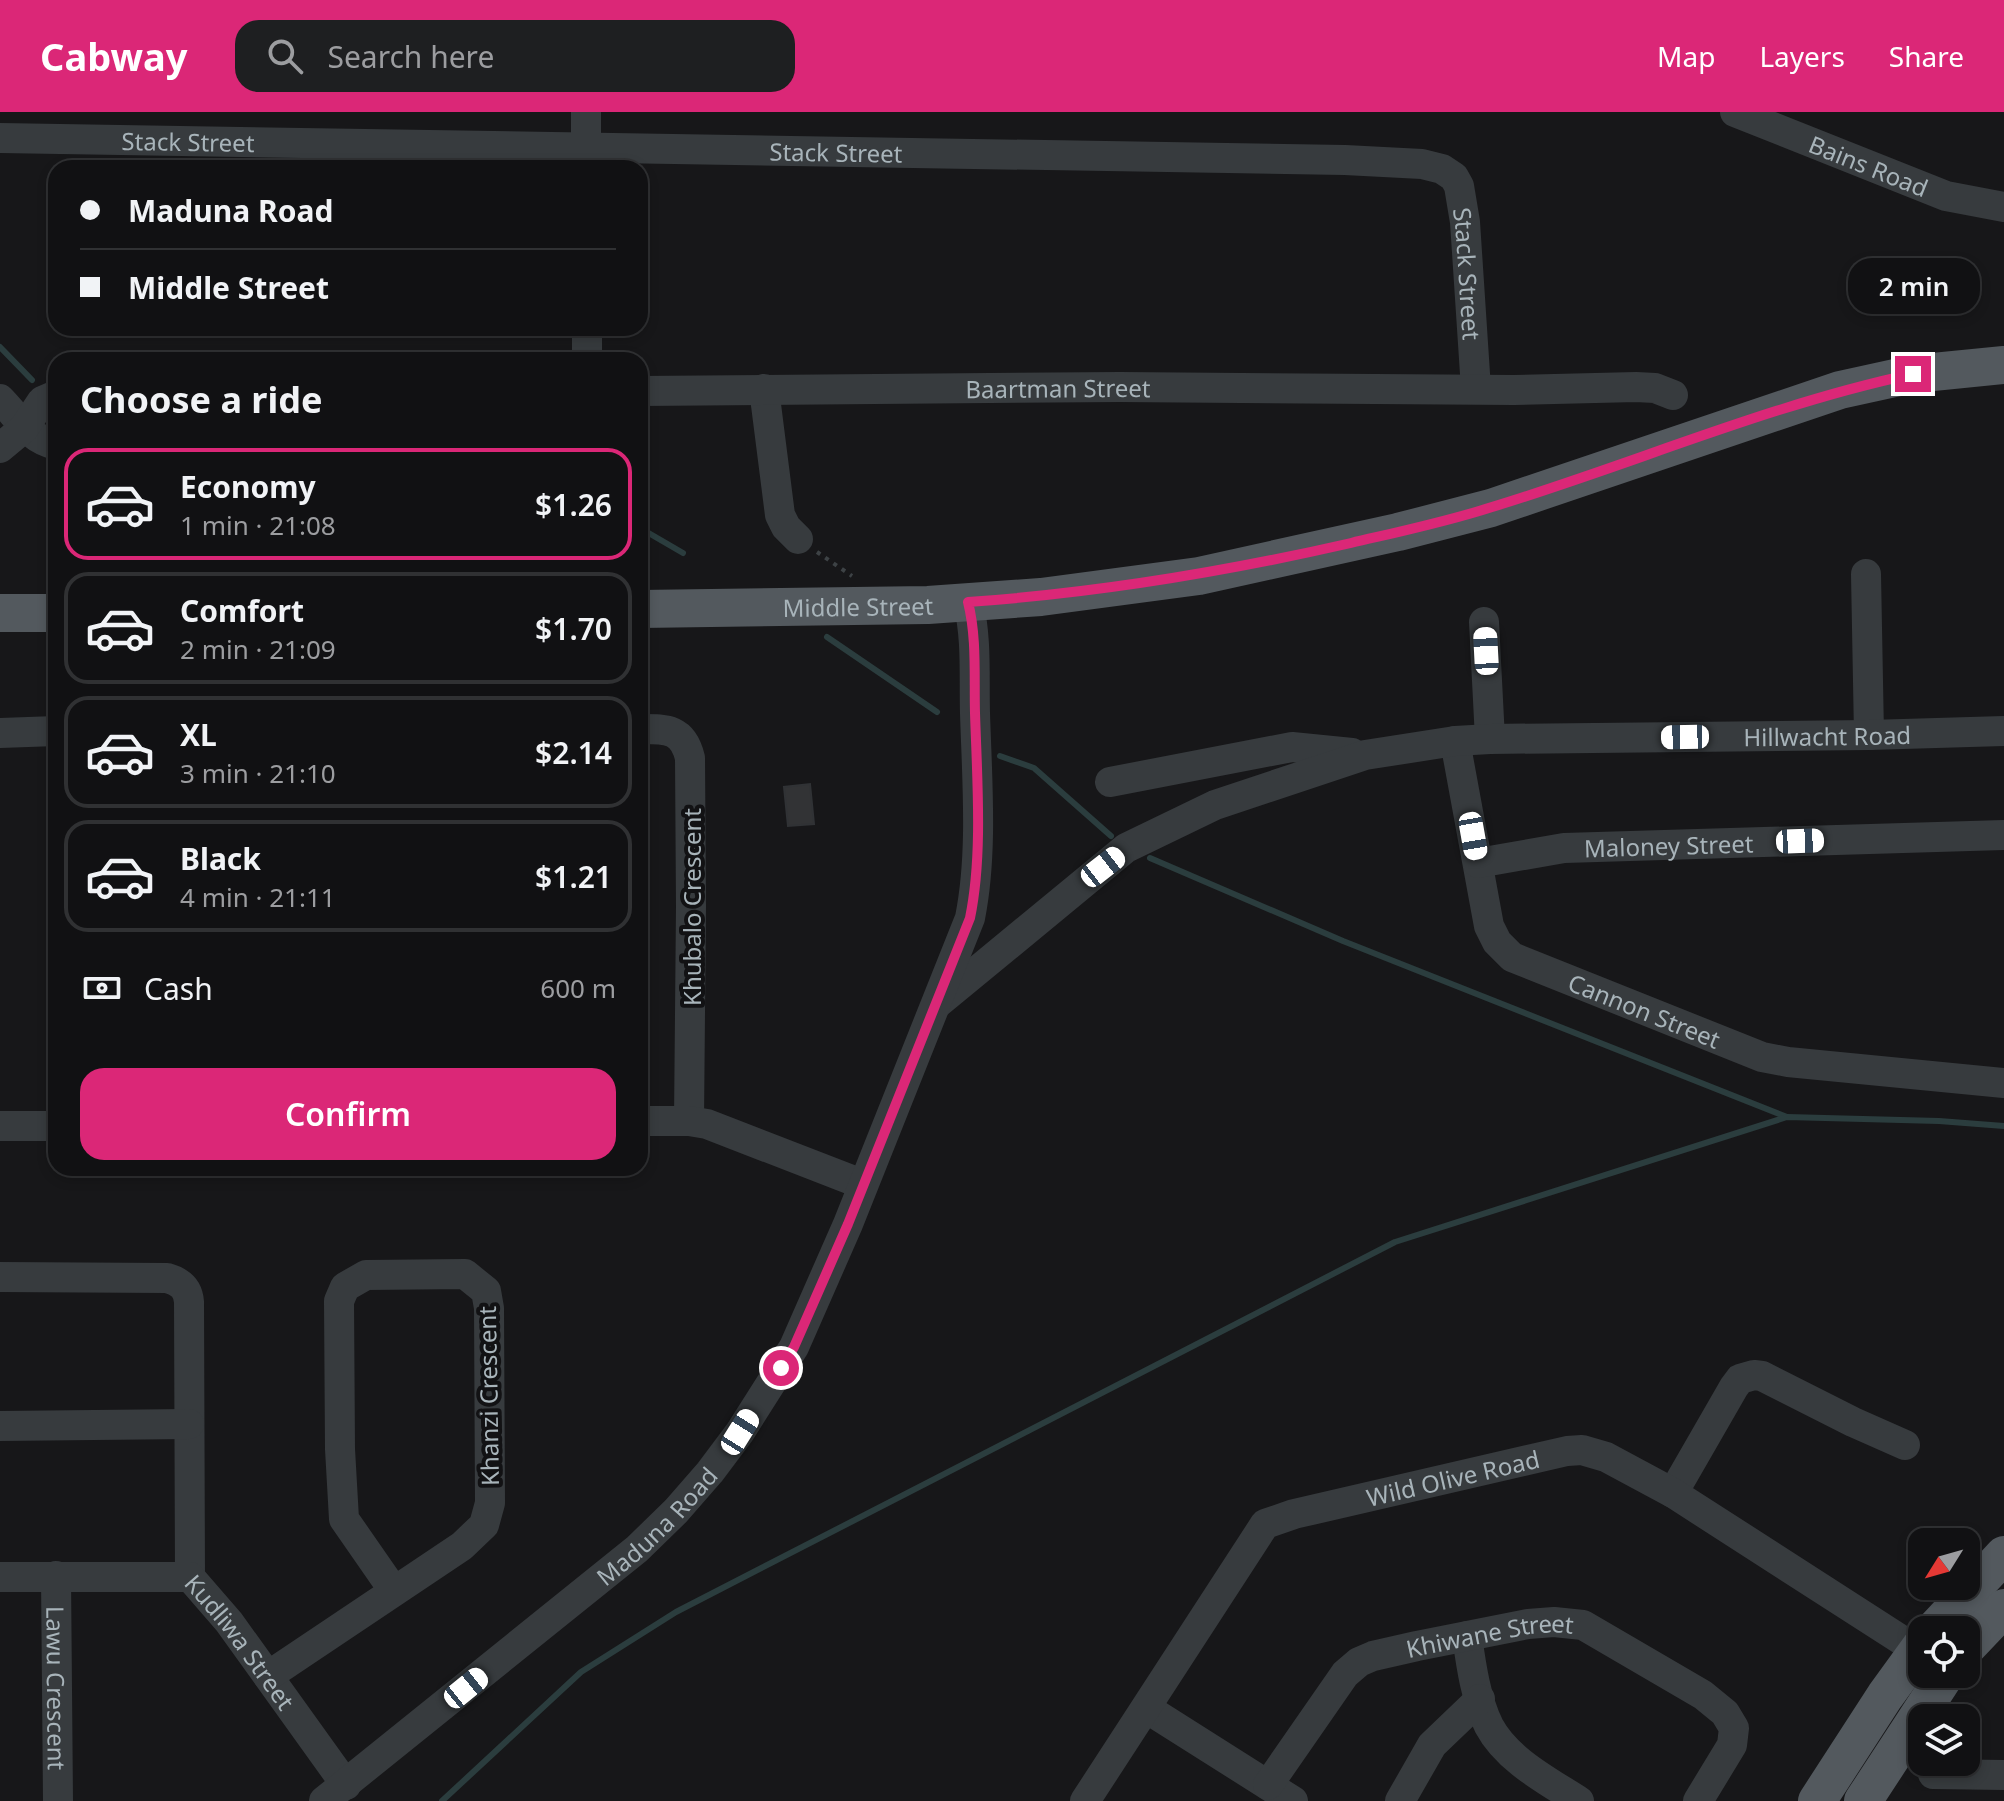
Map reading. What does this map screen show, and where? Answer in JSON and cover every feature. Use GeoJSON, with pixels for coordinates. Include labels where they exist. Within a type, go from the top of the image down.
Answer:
{"type":"FeatureCollection","features":[{"type":"Feature","properties":{"kind":"main road","name":"Middle Street"},"geometry":{"type":"LineString","coordinates":[[648,609],[825,608],[968,602],[1041,597],[1199,576],[1491,508],[1840,390],[1913,374],[2004,365]]}},
{"type":"Feature","properties":{"kind":"main road"},"geometry":{"type":"LineString","coordinates":[[0,613],[48,613]]}},
{"type":"Feature","properties":{"kind":"main road"},"geometry":{"type":"LineString","coordinates":[[1956,1616],[2004,1555]]}},
{"type":"Feature","properties":{"kind":"main road"},"geometry":{"type":"LineString","coordinates":[[1980,1633],[2004,1608]]}},
{"type":"Feature","properties":{"kind":"main road"},"geometry":{"type":"LineString","coordinates":[[1817,1801],[1908,1679]]}},
{"type":"Feature","properties":{"kind":"main road"},"geometry":{"type":"LineString","coordinates":[[1863,1801],[1913,1688]]}},
{"type":"Feature","properties":{"kind":"street"},"geometry":{"type":"LineString","coordinates":[[586,112],[586,158]]}},
{"type":"Feature","properties":{"kind":"street","name":"Bains Road"},"geometry":{"type":"LineString","coordinates":[[1735,112],[1946,196],[2004,207]]}},
{"type":"Feature","properties":{"kind":"street","name":"Stack Street"},"geometry":{"type":"LineString","coordinates":[[0,138],[586,158],[1345,160],[1433,166],[1454,177],[1462,198],[1476,389]]}},
{"type":"Feature","properties":{"kind":"street","name":"Baartman Street"},"geometry":{"type":"LineString","coordinates":[[648,391],[1636,387],[1655,388],[1673,395]]}},
{"type":"Feature","properties":{"kind":"street"},"geometry":{"type":"LineString","coordinates":[[764,389],[778,506],[786,527],[798,539]]}},
{"type":"Feature","properties":{"kind":"street"},"geometry":{"type":"LineString","coordinates":[[0,448],[24,428],[42,401],[48,398]]}},
{"type":"Feature","properties":{"kind":"street"},"geometry":{"type":"LineString","coordinates":[[0,399],[24,428],[48,442]]}},
{"type":"Feature","properties":{"kind":"street"},"geometry":{"type":"LineString","coordinates":[[1866,574],[1869,735]]}},
{"type":"Feature","properties":{"kind":"street","name":"Maduna Road"},"geometry":{"type":"LineString","coordinates":[[335,1793],[637,1549],[710,1472],[740,1432],[794,1347],[848,1224],[970,918],[976,888],[973,622],[968,602]]}},
{"type":"Feature","properties":{"kind":"street"},"geometry":{"type":"LineString","coordinates":[[1484,622],[1490,739]]}},
{"type":"Feature","properties":{"kind":"street","name":"Khubalo Crescent"},"geometry":{"type":"LineString","coordinates":[[648,729],[668,729],[674,733],[685,744],[690,758],[689,1121]]}},
{"type":"Feature","properties":{"kind":"street"},"geometry":{"type":"LineString","coordinates":[[0,733],[48,731]]}},
{"type":"Feature","properties":{"kind":"street","name":"Hillwacht Road"},"geometry":{"type":"LineString","coordinates":[[937,1004],[1126,848],[1215,805],[1365,755],[1455,741],[1490,739],[2004,731]]}},
{"type":"Feature","properties":{"kind":"street","name":"Cannon Street"},"geometry":{"type":"LineString","coordinates":[[1455,741],[1489,926],[1497,942],[1512,957],[1762,1057],[2004,1083]]}},
{"type":"Feature","properties":{"kind":"street","name":"Hillwacht Road"},"geometry":{"type":"LineString","coordinates":[[1110,782],[1292,747],[1365,755]]}},
{"type":"Feature","properties":{"kind":"street","name":"Maloney Street"},"geometry":{"type":"LineString","coordinates":[[1478,863],[1564,848],[2004,835]]}},
{"type":"Feature","properties":{"kind":"street"},"geometry":{"type":"LineString","coordinates":[[648,1121],[689,1121],[725,1130],[862,1184]]}},
{"type":"Feature","properties":{"kind":"street"},"geometry":{"type":"LineString","coordinates":[[0,1126],[48,1126]]}},
{"type":"Feature","properties":{"kind":"street","name":"Khanzi Crescent"},"geometry":{"type":"LineString","coordinates":[[268,1676],[462,1546],[477,1534],[488,1516],[488,1299],[482,1286],[465,1274],[366,1275],[345,1287],[339,1301],[344,1519],[394,1591]]}},
{"type":"Feature","properties":{"kind":"street"},"geometry":{"type":"LineString","coordinates":[[0,1277],[167,1278],[179,1282],[186,1289],[189,1302],[190,1577]]}},
{"type":"Feature","properties":{"kind":"street"},"geometry":{"type":"LineString","coordinates":[[1673,1493],[1734,1387],[1740,1379],[1754,1375],[1771,1379],[1905,1445]]}},
{"type":"Feature","properties":{"kind":"street"},"geometry":{"type":"LineString","coordinates":[[0,1426],[189,1424]]}},
{"type":"Feature","properties":{"kind":"street","name":"Wild Olive Road"},"geometry":{"type":"LineString","coordinates":[[1085,1801],[1262,1527],[1276,1519],[1573,1451],[1606,1457],[1673,1493],[1908,1637]]}},
{"type":"Feature","properties":{"kind":"street","name":"Lawu Crescent"},"geometry":{"type":"LineString","coordinates":[[56,1576],[58,1801]]}},
{"type":"Feature","properties":{"kind":"street","name":"Kudliwa Street"},"geometry":{"type":"LineString","coordinates":[[0,1577],[190,1577],[214,1601],[268,1676],[335,1793]]}},
{"type":"Feature","properties":{"kind":"street","name":"Khiwane Street"},"geometry":{"type":"LineString","coordinates":[[1281,1793],[1345,1674],[1359,1662],[1373,1656],[1467,1636],[1554,1622],[1583,1625],[1611,1639],[1716,1704],[1730,1720],[1734,1737],[1721,1767],[1698,1801]]}},
{"type":"Feature","properties":{"kind":"street"},"geometry":{"type":"LineString","coordinates":[[1467,1636],[1480,1699],[1490,1727],[1506,1748],[1531,1769],[1579,1801]]}},
{"type":"Feature","properties":{"kind":"street"},"geometry":{"type":"LineString","coordinates":[[1400,1801],[1432,1745],[1480,1699]]}},
{"type":"Feature","properties":{"kind":"street"},"geometry":{"type":"LineString","coordinates":[[1146,1708],[1281,1793]]}},
{"type":"Feature","properties":{"kind":"street"},"geometry":{"type":"LineString","coordinates":[[1980,1775],[2004,1775]]}},
{"type":"Feature","properties":{"kind":"path"},"geometry":{"type":"LineString","coordinates":[[798,539],[860,582]]}},
{"type":"Feature","properties":{"kind":"building"},"geometry":{"type":"Polygon","coordinates":[[[810,784],[814,824],[788,826],[784,787],[810,784]]]}},
{"type":"Feature","properties":{"kind":"waterway"},"geometry":{"type":"LineString","coordinates":[[0,347],[32,380]]}},
{"type":"Feature","properties":{"kind":"waterway"},"geometry":{"type":"LineString","coordinates":[[648,533],[683,553]]}},
{"type":"Feature","properties":{"kind":"waterway"},"geometry":{"type":"LineString","coordinates":[[827,637],[937,712]]}},
{"type":"Feature","properties":{"kind":"waterway"},"geometry":{"type":"LineString","coordinates":[[1000,756],[1034,768],[1111,836]]}},
{"type":"Feature","properties":{"kind":"waterway"},"geometry":{"type":"LineString","coordinates":[[1150,858],[1343,941],[1787,1117]]}},
{"type":"Feature","properties":{"kind":"waterway"},"geometry":{"type":"LineString","coordinates":[[442,1801],[581,1672],[676,1612],[1395,1242],[1787,1117],[2004,1126]]}},
{"type":"Feature","properties":{"kind":"route"},"geometry":{"type":"LineString","coordinates":[[781,1368],[794,1347],[848,1224],[970,918],[976,888],[976,744],[973,622],[968,602],[1041,597],[1199,576],[1398,532],[1491,508],[1840,390],[1913,374]]}}]}
